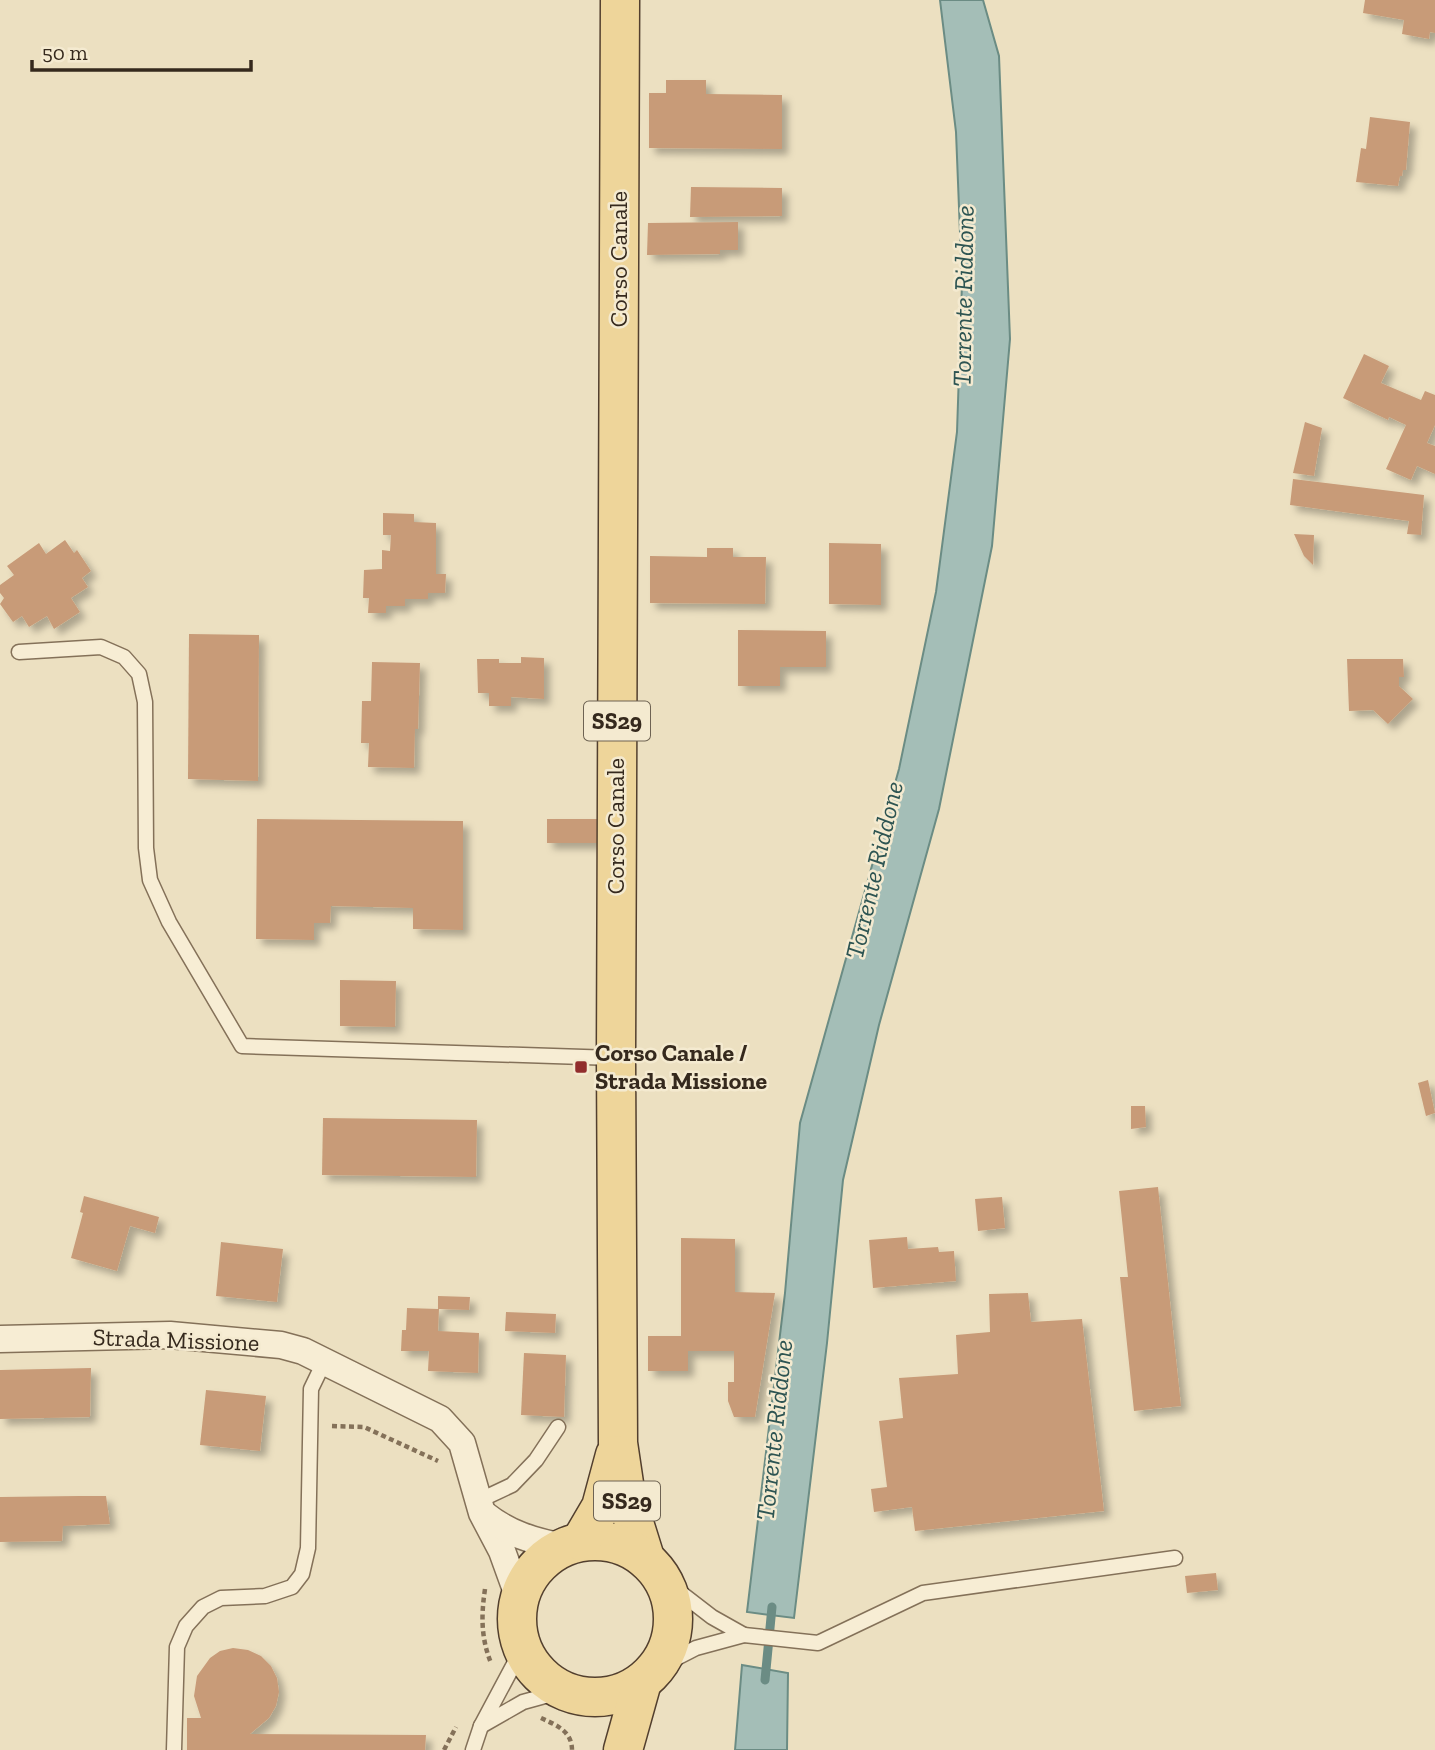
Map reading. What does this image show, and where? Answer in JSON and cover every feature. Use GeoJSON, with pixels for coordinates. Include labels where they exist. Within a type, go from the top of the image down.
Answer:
{"type":"FeatureCollection","features":[{"type":"Feature","properties":{"kind":"main road","name":"Corso Canale"},"geometry":{"type":"LineString","coordinates":[[620,0],[616,1058],[618,1443],[626,1497],[654,1569],[672,1602],[674,1625],[668,1648],[650,1675],[623,1750]]}},
{"type":"Feature","properties":{"kind":"main road","name":"Corso Canale"},"geometry":{"type":"LineString","coordinates":[[606,1750],[597,1722],[560,1702],[529,1663],[507,1659],[518,1635],[516,1615],[502,1592],[528,1577],[543,1560],[572,1544],[601,1507],[618,1443]]}},
{"type":"Feature","properties":{"kind":"main road"},"geometry":{"type":"LineString","coordinates":[[572,1544],[604,1541],[626,1546],[654,1569]]}},
{"type":"Feature","properties":{"kind":"main road"},"geometry":{"type":"LineString","coordinates":[[560,1702],[622,1693],[650,1675]]}},
{"type":"Feature","properties":{"kind":"street","name":"Strada Missione"},"geometry":{"type":"LineString","coordinates":[[0,1339],[170,1335],[281,1345],[303,1351],[440,1419],[462,1443],[480,1507],[502,1551],[502,1592]]}},
{"type":"Feature","properties":{"kind":"street"},"geometry":{"type":"LineString","coordinates":[[480,1507],[498,1525],[526,1539],[572,1544]]}},
{"type":"Feature","properties":{"kind":"lane"},"geometry":{"type":"LineString","coordinates":[[19,652],[101,647],[124,657],[139,674],[145,702],[146,848],[150,880],[169,922],[242,1046],[616,1058]]}},
{"type":"Feature","properties":{"kind":"lane"},"geometry":{"type":"LineString","coordinates":[[174,1750],[177,1647],[186,1626],[203,1606],[221,1598],[265,1596],[292,1587],[302,1574],[308,1548],[310,1389],[324,1362]]}},
{"type":"Feature","properties":{"kind":"lane"},"geometry":{"type":"LineString","coordinates":[[480,1507],[512,1485],[536,1461],[558,1427]]}},
{"type":"Feature","properties":{"kind":"lane"},"geometry":{"type":"LineString","coordinates":[[650,1675],[696,1648],[744,1635],[818,1643],[923,1593],[1175,1558]]}},
{"type":"Feature","properties":{"kind":"lane"},"geometry":{"type":"LineString","coordinates":[[654,1569],[712,1617],[744,1635]]}},
{"type":"Feature","properties":{"kind":"lane"},"geometry":{"type":"LineString","coordinates":[[473,1750],[507,1659]]}},
{"type":"Feature","properties":{"kind":"lane"},"geometry":{"type":"LineString","coordinates":[[481,1726],[523,1702],[560,1702]]}},
{"type":"Feature","properties":{"kind":"path"},"geometry":{"type":"LineString","coordinates":[[310,1425],[364,1427],[444,1464]]}},
{"type":"Feature","properties":{"kind":"path"},"geometry":{"type":"LineString","coordinates":[[502,1592],[481,1615],[483,1634],[507,1659]]}},
{"type":"Feature","properties":{"kind":"path"},"geometry":{"type":"LineString","coordinates":[[560,1702],[562,1728],[572,1744],[572,1750]]}},
{"type":"Feature","properties":{"kind":"path"},"geometry":{"type":"LineString","coordinates":[[444,1750],[457,1725]]}},
{"type":"Feature","properties":{"kind":"water"},"geometry":{"type":"Polygon","coordinates":[[[940,0],[983,0],[999,56],[1010,339],[992,546],[939,809],[879,1025],[843,1180],[827,1343],[794,1618],[747,1612],[785,1293],[800,1123],[899,769],[936,592],[957,432],[962,283],[956,132],[940,0]]]}},
{"type":"Feature","properties":{"kind":"water"},"geometry":{"type":"Polygon","coordinates":[[[742,1665],[788,1673],[787,1750],[735,1750],[742,1665]]]}},
{"type":"Feature","properties":{"kind":"building"},"geometry":{"type":"Polygon","coordinates":[[[1365,0],[1435,0],[1435,33],[1430,32],[1429,39],[1402,34],[1404,20],[1363,13],[1365,0]]]}},
{"type":"Feature","properties":{"kind":"building"},"geometry":{"type":"Polygon","coordinates":[[[666,80],[706,80],[706,94],[782,95],[782,149],[649,148],[649,93],[666,93],[666,80]]]}},
{"type":"Feature","properties":{"kind":"building"},"geometry":{"type":"Polygon","coordinates":[[[1370,117],[1410,122],[1406,170],[1403,170],[1400,176],[1398,186],[1356,182],[1361,148],[1366,149],[1370,117]]]}},
{"type":"Feature","properties":{"kind":"building"},"geometry":{"type":"Polygon","coordinates":[[[691,187],[782,188],[782,216],[690,217],[691,187]]]}},
{"type":"Feature","properties":{"kind":"building"},"geometry":{"type":"Polygon","coordinates":[[[738,222],[738,250],[720,250],[720,254],[647,255],[648,223],[738,222]]]}},
{"type":"Feature","properties":{"kind":"building"},"geometry":{"type":"Polygon","coordinates":[[[1364,354],[1389,366],[1381,383],[1421,400],[1425,391],[1435,395],[1435,425],[1427,443],[1435,446],[1435,474],[1417,466],[1411,480],[1386,469],[1406,425],[1389,417],[1388,420],[1343,398],[1364,354]]]}},
{"type":"Feature","properties":{"kind":"building"},"geometry":{"type":"Polygon","coordinates":[[[1305,422],[1322,428],[1314,476],[1293,473],[1305,422]]]}},
{"type":"Feature","properties":{"kind":"building"},"geometry":{"type":"Polygon","coordinates":[[[1293,479],[1424,495],[1421,535],[1407,534],[1409,521],[1290,505],[1293,479]]]}},
{"type":"Feature","properties":{"kind":"building"},"geometry":{"type":"Polygon","coordinates":[[[383,513],[414,514],[414,522],[436,523],[436,574],[446,574],[445,593],[428,593],[428,599],[405,599],[405,606],[386,606],[386,613],[368,613],[369,598],[363,598],[364,570],[382,569],[382,550],[390,551],[391,535],[383,535],[383,513]]]}},
{"type":"Feature","properties":{"kind":"building"},"geometry":{"type":"Polygon","coordinates":[[[1294,534],[1314,535],[1313,565],[1304,556],[1294,534]]]}},
{"type":"Feature","properties":{"kind":"building"},"geometry":{"type":"Polygon","coordinates":[[[65,540],[74,553],[77,550],[91,571],[82,578],[88,587],[71,598],[80,612],[54,629],[47,616],[29,627],[22,616],[13,622],[0,604],[4,598],[0,593],[0,585],[14,575],[7,566],[39,543],[46,554],[65,540]]]}},
{"type":"Feature","properties":{"kind":"building"},"geometry":{"type":"Polygon","coordinates":[[[829,543],[881,544],[881,605],[829,604],[829,543]]]}},
{"type":"Feature","properties":{"kind":"building"},"geometry":{"type":"Polygon","coordinates":[[[707,548],[733,548],[733,557],[766,557],[765,604],[650,603],[650,556],[707,557],[707,548]]]}},
{"type":"Feature","properties":{"kind":"building"},"geometry":{"type":"Polygon","coordinates":[[[738,630],[826,631],[826,667],[780,667],[780,686],[738,686],[738,630]]]}},
{"type":"Feature","properties":{"kind":"building"},"geometry":{"type":"Polygon","coordinates":[[[189,634],[259,635],[258,781],[188,779],[189,634]]]}},
{"type":"Feature","properties":{"kind":"building"},"geometry":{"type":"Polygon","coordinates":[[[521,657],[544,658],[544,699],[511,697],[511,706],[489,706],[489,693],[478,693],[477,659],[521,663],[521,657]]]}},
{"type":"Feature","properties":{"kind":"building"},"geometry":{"type":"Polygon","coordinates":[[[1347,659],[1403,659],[1404,677],[1399,677],[1399,686],[1413,699],[1388,724],[1373,710],[1349,711],[1347,659]]]}},
{"type":"Feature","properties":{"kind":"building"},"geometry":{"type":"Polygon","coordinates":[[[372,662],[420,663],[414,768],[368,767],[369,743],[361,743],[362,701],[371,701],[372,662]]]}},
{"type":"Feature","properties":{"kind":"building"},"geometry":{"type":"Polygon","coordinates":[[[257,819],[463,821],[463,930],[413,929],[413,908],[331,906],[330,923],[314,923],[314,940],[256,939],[257,819]]]}},
{"type":"Feature","properties":{"kind":"building"},"geometry":{"type":"Polygon","coordinates":[[[547,819],[597,819],[597,843],[547,843],[547,819]]]}},
{"type":"Feature","properties":{"kind":"building"},"geometry":{"type":"Polygon","coordinates":[[[340,980],[396,981],[395,1027],[340,1026],[340,980]]]}},
{"type":"Feature","properties":{"kind":"building"},"geometry":{"type":"Polygon","coordinates":[[[1428,1080],[1435,1113],[1426,1116],[1418,1083],[1428,1080]]]}},
{"type":"Feature","properties":{"kind":"building"},"geometry":{"type":"Polygon","coordinates":[[[1131,1106],[1145,1106],[1146,1127],[1131,1129],[1131,1106]]]}},
{"type":"Feature","properties":{"kind":"building"},"geometry":{"type":"Polygon","coordinates":[[[323,1118],[477,1120],[476,1177],[322,1175],[323,1118]]]}},
{"type":"Feature","properties":{"kind":"building"},"geometry":{"type":"Polygon","coordinates":[[[1158,1187],[1181,1406],[1134,1411],[1120,1277],[1128,1277],[1119,1191],[1158,1187]]]}},
{"type":"Feature","properties":{"kind":"building"},"geometry":{"type":"Polygon","coordinates":[[[84,1196],[159,1217],[155,1233],[130,1226],[117,1271],[71,1258],[83,1213],[80,1212],[84,1196]]]}},
{"type":"Feature","properties":{"kind":"building"},"geometry":{"type":"Polygon","coordinates":[[[1002,1197],[1005,1228],[978,1231],[975,1199],[1002,1197]]]}},
{"type":"Feature","properties":{"kind":"building"},"geometry":{"type":"Polygon","coordinates":[[[907,1237],[908,1249],[938,1247],[939,1252],[954,1251],[956,1281],[873,1288],[869,1240],[907,1237]]]}},
{"type":"Feature","properties":{"kind":"building"},"geometry":{"type":"Polygon","coordinates":[[[681,1238],[735,1239],[735,1292],[775,1293],[755,1417],[734,1417],[728,1401],[728,1382],[734,1382],[734,1351],[688,1351],[688,1371],[648,1371],[648,1336],[681,1336],[681,1238]]]}},
{"type":"Feature","properties":{"kind":"building"},"geometry":{"type":"Polygon","coordinates":[[[221,1242],[283,1249],[277,1302],[216,1296],[221,1242]]]}},
{"type":"Feature","properties":{"kind":"building"},"geometry":{"type":"Polygon","coordinates":[[[1028,1293],[1031,1322],[1082,1319],[1104,1511],[915,1531],[912,1507],[874,1512],[871,1489],[887,1487],[879,1421],[903,1418],[899,1378],[958,1374],[956,1335],[990,1332],[989,1294],[1028,1293]]]}},
{"type":"Feature","properties":{"kind":"building"},"geometry":{"type":"Polygon","coordinates":[[[438,1296],[470,1297],[469,1310],[439,1309],[438,1331],[479,1333],[478,1373],[428,1371],[429,1351],[401,1351],[407,1308],[438,1309],[438,1296]]]}},
{"type":"Feature","properties":{"kind":"building"},"geometry":{"type":"Polygon","coordinates":[[[506,1312],[556,1314],[555,1333],[505,1331],[506,1312]]]}},
{"type":"Feature","properties":{"kind":"building"},"geometry":{"type":"Polygon","coordinates":[[[524,1353],[566,1355],[564,1417],[521,1415],[524,1353]]]}},
{"type":"Feature","properties":{"kind":"building"},"geometry":{"type":"Polygon","coordinates":[[[91,1368],[90,1417],[0,1419],[0,1370],[91,1368]]]}},
{"type":"Feature","properties":{"kind":"building"},"geometry":{"type":"Polygon","coordinates":[[[206,1390],[266,1396],[260,1451],[200,1445],[206,1390]]]}},
{"type":"Feature","properties":{"kind":"building"},"geometry":{"type":"Polygon","coordinates":[[[106,1496],[110,1524],[63,1526],[62,1541],[0,1542],[0,1497],[106,1496]]]}},
{"type":"Feature","properties":{"kind":"building"},"geometry":{"type":"Polygon","coordinates":[[[1216,1573],[1218,1590],[1187,1593],[1185,1576],[1216,1573]]]}},
{"type":"Feature","properties":{"kind":"building"},"geometry":{"type":"Polygon","coordinates":[[[233,1648],[248,1650],[261,1656],[271,1666],[277,1678],[279,1692],[276,1706],[269,1718],[250,1734],[426,1735],[425,1750],[187,1750],[187,1718],[201,1718],[194,1696],[197,1676],[210,1658],[220,1651],[233,1648]]]}},
{"type":"Feature","properties":{"kind":"waterway","name":"Torrente Riddone"},"geometry":{"type":"LineString","coordinates":[[765,1680],[772,1607]]}},
{"type":"Feature","properties":{"kind":"place","name":"Corso Canale / Strada Missione"},"geometry":{"type":"Point","coordinates":[581,1067]}}]}
